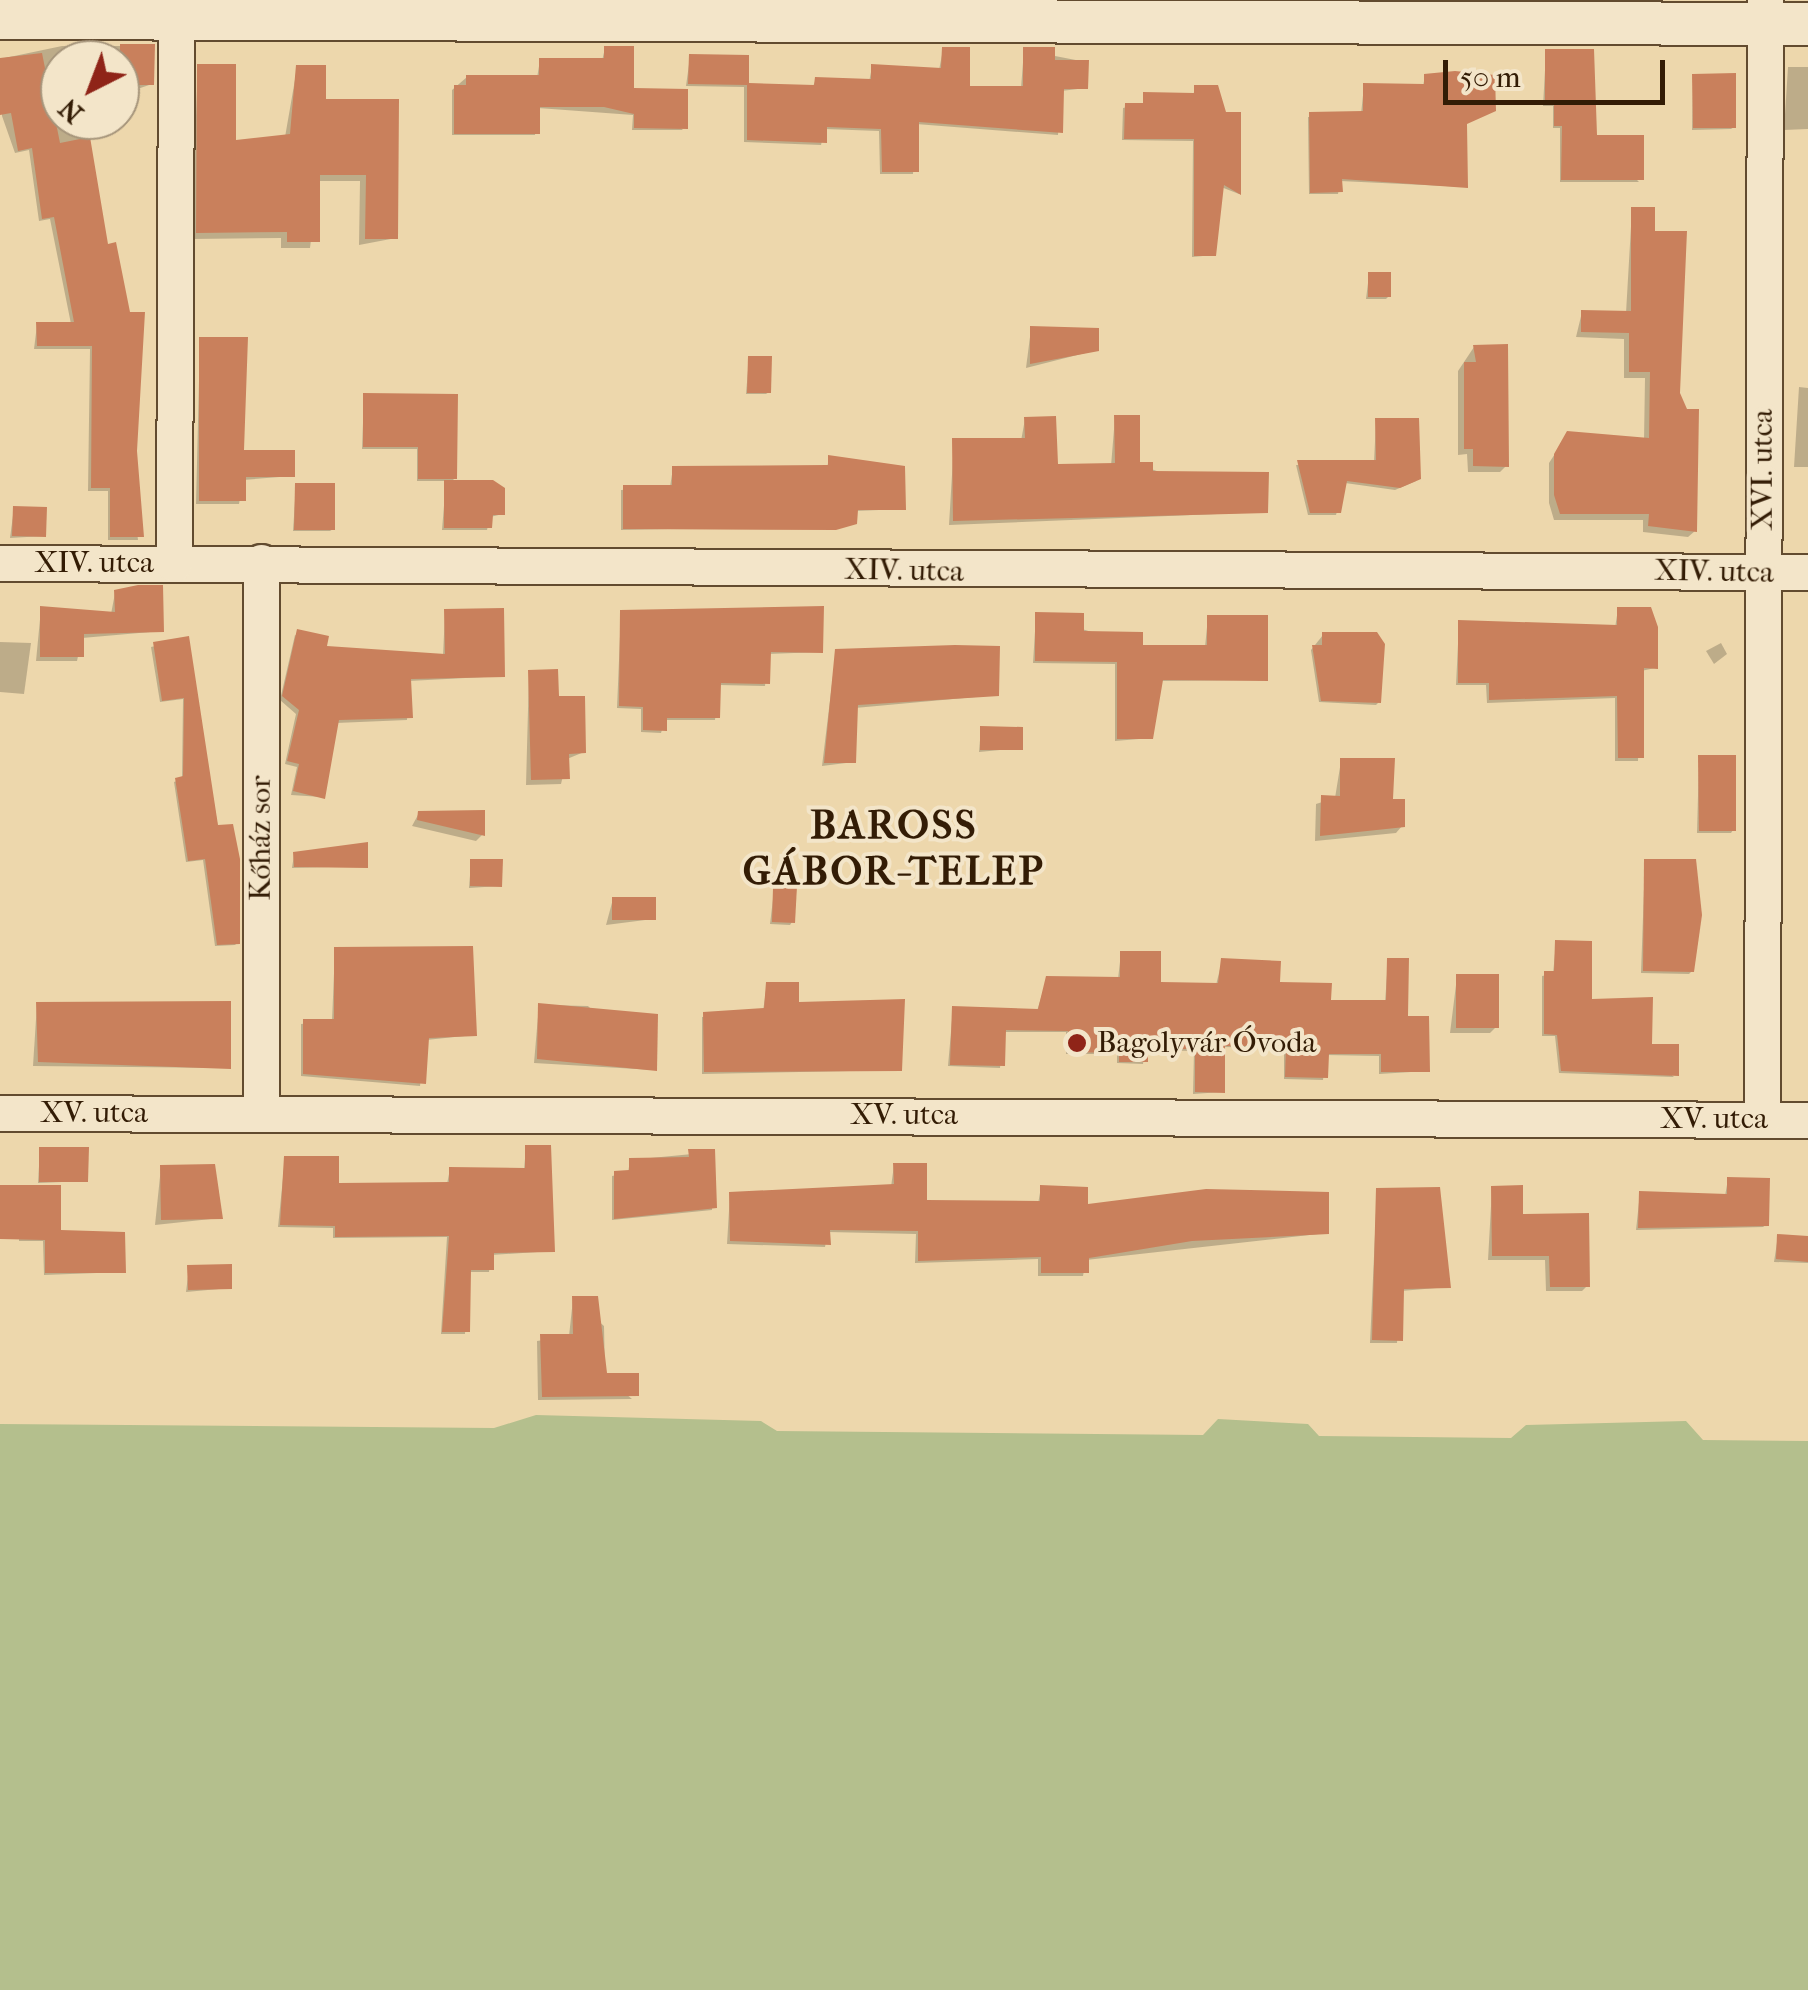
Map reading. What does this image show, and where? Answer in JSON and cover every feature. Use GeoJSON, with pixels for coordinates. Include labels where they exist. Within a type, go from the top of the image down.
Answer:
{"type":"FeatureCollection","features":[{"type":"Feature","properties":{"kind":"street"},"geometry":{"type":"LineString","coordinates":[[5,12],[176,19],[1765,12],[1808,24]]}},
{"type":"Feature","properties":{"kind":"street","name":"XVI. utca"},"geometry":{"type":"LineString","coordinates":[[1762,1120],[1765,12]]}},
{"type":"Feature","properties":{"kind":"street"},"geometry":{"type":"LineString","coordinates":[[174,564],[176,19]]}},
{"type":"Feature","properties":{"kind":"street","name":"Kőház sor"},"geometry":{"type":"LineString","coordinates":[[260,1113],[261,562]]}},
{"type":"Feature","properties":{"kind":"street","name":"XIV. utca"},"geometry":{"type":"LineString","coordinates":[[0,563],[1808,572]]}},
{"type":"Feature","properties":{"kind":"street","name":"XV. utca"},"geometry":{"type":"LineString","coordinates":[[0,1113],[1808,1120]]}},
{"type":"Feature","properties":{"kind":"green space"},"geometry":{"type":"Polygon","coordinates":[[[536,1415],[761,1421],[777,1431],[1203,1435],[1218,1419],[1308,1424],[1319,1436],[1511,1438],[1526,1425],[1686,1421],[1703,1440],[1808,1441],[1808,1990],[0,1990],[0,1424],[494,1428],[536,1415]]]}},
{"type":"Feature","properties":{"kind":"building"},"geometry":{"type":"Polygon","coordinates":[[[140,44],[155,44],[154,85],[140,85],[140,44]]]}},
{"type":"Feature","properties":{"kind":"building"},"geometry":{"type":"Polygon","coordinates":[[[604,46],[634,46],[634,88],[688,89],[688,129],[634,128],[634,114],[604,107],[540,107],[540,134],[454,134],[454,85],[466,85],[466,75],[539,75],[539,58],[604,58],[604,46]]]}},
{"type":"Feature","properties":{"kind":"building"},"geometry":{"type":"Polygon","coordinates":[[[942,47],[970,47],[970,86],[1023,86],[1023,47],[1055,47],[1055,60],[1089,60],[1088,89],[1064,89],[1063,133],[919,122],[919,172],[882,172],[881,129],[827,127],[827,143],[747,140],[747,85],[688,84],[689,54],[749,55],[749,83],[814,85],[815,77],[871,79],[871,64],[941,68],[942,47]]]}},
{"type":"Feature","properties":{"kind":"building"},"geometry":{"type":"Polygon","coordinates":[[[1545,49],[1594,49],[1597,135],[1644,135],[1644,180],[1561,180],[1562,126],[1554,126],[1554,104],[1545,104],[1545,49]]]}},
{"type":"Feature","properties":{"kind":"building"},"geometry":{"type":"Polygon","coordinates":[[[40,53],[40,140],[91,140],[108,244],[116,242],[130,312],[145,312],[137,451],[144,537],[110,537],[110,488],[91,488],[92,346],[37,346],[36,322],[74,322],[54,217],[42,219],[32,148],[18,151],[11,113],[0,115],[0,58],[40,53]]]}},
{"type":"Feature","properties":{"kind":"building"},"geometry":{"type":"Polygon","coordinates":[[[197,64],[236,64],[236,140],[290,134],[296,65],[326,65],[326,99],[399,99],[398,239],[365,239],[366,175],[320,175],[320,242],[287,242],[287,232],[196,233],[197,64]]]}},
{"type":"Feature","properties":{"kind":"building"},"geometry":{"type":"Polygon","coordinates":[[[1455,71],[1495,75],[1496,111],[1467,124],[1468,188],[1342,179],[1343,192],[1310,193],[1309,112],[1363,111],[1363,83],[1424,84],[1424,74],[1455,71]]]}},
{"type":"Feature","properties":{"kind":"building"},"geometry":{"type":"Polygon","coordinates":[[[1736,73],[1736,128],[1693,128],[1692,74],[1736,73]]]}},
{"type":"Feature","properties":{"kind":"building"},"geometry":{"type":"Polygon","coordinates":[[[1194,85],[1218,85],[1226,112],[1241,112],[1241,195],[1224,185],[1216,256],[1194,256],[1194,139],[1124,139],[1125,103],[1143,103],[1143,92],[1194,93],[1194,85]]]}},
{"type":"Feature","properties":{"kind":"building"},"geometry":{"type":"Polygon","coordinates":[[[1631,207],[1655,207],[1655,231],[1687,231],[1680,393],[1687,409],[1699,409],[1697,532],[1648,526],[1649,514],[1560,514],[1554,495],[1554,454],[1567,431],[1649,438],[1650,372],[1629,372],[1629,333],[1581,332],[1581,310],[1631,311],[1631,207]]]}},
{"type":"Feature","properties":{"kind":"building"},"geometry":{"type":"Polygon","coordinates":[[[1368,272],[1391,272],[1391,297],[1368,297],[1368,272]]]}},
{"type":"Feature","properties":{"kind":"building"},"geometry":{"type":"Polygon","coordinates":[[[1030,326],[1099,328],[1099,351],[1030,364],[1030,326]]]}},
{"type":"Feature","properties":{"kind":"building"},"geometry":{"type":"Polygon","coordinates":[[[199,337],[248,337],[244,450],[295,450],[295,477],[246,477],[246,501],[199,501],[199,337]]]}},
{"type":"Feature","properties":{"kind":"building"},"geometry":{"type":"Polygon","coordinates":[[[1508,344],[1509,467],[1473,466],[1473,449],[1464,449],[1464,362],[1476,362],[1473,345],[1508,344]]]}},
{"type":"Feature","properties":{"kind":"building"},"geometry":{"type":"Polygon","coordinates":[[[748,356],[772,356],[771,393],[747,393],[748,356]]]}},
{"type":"Feature","properties":{"kind":"building"},"geometry":{"type":"Polygon","coordinates":[[[363,393],[458,394],[457,479],[418,479],[418,447],[363,447],[363,393]]]}},
{"type":"Feature","properties":{"kind":"building"},"geometry":{"type":"Polygon","coordinates":[[[1114,415],[1140,415],[1140,462],[1153,462],[1153,471],[1269,472],[1268,513],[953,521],[952,438],[1025,438],[1024,417],[1056,416],[1058,464],[1115,463],[1114,415]]]}},
{"type":"Feature","properties":{"kind":"building"},"geometry":{"type":"Polygon","coordinates":[[[1375,418],[1419,418],[1421,479],[1400,488],[1347,481],[1341,513],[1310,513],[1297,460],[1376,460],[1375,418]]]}},
{"type":"Feature","properties":{"kind":"building"},"geometry":{"type":"Polygon","coordinates":[[[828,455],[905,466],[906,510],[858,510],[857,524],[836,530],[623,529],[623,485],[672,485],[672,466],[828,465],[828,455]]]}},
{"type":"Feature","properties":{"kind":"building"},"geometry":{"type":"Polygon","coordinates":[[[444,480],[493,480],[505,488],[505,515],[493,515],[492,528],[444,528],[444,480]]]}},
{"type":"Feature","properties":{"kind":"building"},"geometry":{"type":"Polygon","coordinates":[[[295,483],[335,483],[335,530],[294,530],[295,483]]]}},
{"type":"Feature","properties":{"kind":"building"},"geometry":{"type":"Polygon","coordinates":[[[13,506],[47,507],[46,537],[12,536],[13,506]]]}},
{"type":"Feature","properties":{"kind":"building"},"geometry":{"type":"Polygon","coordinates":[[[163,585],[164,632],[84,634],[84,657],[40,657],[40,606],[115,612],[114,590],[163,585]]]}},
{"type":"Feature","properties":{"kind":"building"},"geometry":{"type":"Polygon","coordinates":[[[824,606],[823,653],[771,652],[770,684],[721,683],[720,718],[667,718],[667,731],[643,730],[643,707],[619,706],[620,610],[824,606]]]}},
{"type":"Feature","properties":{"kind":"building"},"geometry":{"type":"Polygon","coordinates":[[[1617,607],[1651,607],[1658,627],[1658,669],[1644,668],[1644,758],[1618,758],[1617,696],[1489,700],[1489,683],[1458,683],[1458,620],[1617,625],[1617,607]]]}},
{"type":"Feature","properties":{"kind":"building"},"geometry":{"type":"Polygon","coordinates":[[[504,608],[505,677],[411,679],[413,718],[339,720],[325,799],[293,791],[299,764],[287,761],[299,710],[282,696],[297,629],[329,636],[327,646],[445,654],[444,609],[504,608]]]}},
{"type":"Feature","properties":{"kind":"building"},"geometry":{"type":"Polygon","coordinates":[[[1035,612],[1084,613],[1084,631],[1143,632],[1143,645],[1207,645],[1207,615],[1268,615],[1268,681],[1163,680],[1153,739],[1117,739],[1117,662],[1035,661],[1035,612]]]}},
{"type":"Feature","properties":{"kind":"building"},"geometry":{"type":"Polygon","coordinates":[[[1322,632],[1377,632],[1385,644],[1381,703],[1321,701],[1312,645],[1322,645],[1322,632]]]}},
{"type":"Feature","properties":{"kind":"building"},"geometry":{"type":"Polygon","coordinates":[[[189,636],[218,825],[233,824],[240,859],[240,944],[217,945],[205,859],[188,861],[175,778],[183,776],[184,698],[162,701],[153,642],[189,636]]]}},
{"type":"Feature","properties":{"kind":"building"},"geometry":{"type":"Polygon","coordinates":[[[1000,646],[999,696],[858,705],[856,763],[824,763],[835,649],[1000,646]]]}},
{"type":"Feature","properties":{"kind":"building"},"geometry":{"type":"Polygon","coordinates":[[[558,669],[559,696],[585,696],[586,753],[569,754],[570,779],[531,780],[528,670],[558,669]]]}},
{"type":"Feature","properties":{"kind":"building"},"geometry":{"type":"Polygon","coordinates":[[[980,726],[1023,727],[1023,750],[980,750],[980,726]]]}},
{"type":"Feature","properties":{"kind":"building"},"geometry":{"type":"Polygon","coordinates":[[[1698,755],[1736,755],[1736,831],[1699,831],[1698,755]]]}},
{"type":"Feature","properties":{"kind":"building"},"geometry":{"type":"Polygon","coordinates":[[[1340,758],[1395,758],[1393,799],[1405,799],[1405,827],[1320,836],[1321,795],[1340,796],[1340,758]]]}},
{"type":"Feature","properties":{"kind":"building"},"geometry":{"type":"Polygon","coordinates":[[[485,810],[485,836],[417,820],[418,811],[485,810]]]}},
{"type":"Feature","properties":{"kind":"building"},"geometry":{"type":"Polygon","coordinates":[[[368,842],[368,868],[294,867],[293,852],[368,842]]]}},
{"type":"Feature","properties":{"kind":"building"},"geometry":{"type":"Polygon","coordinates":[[[470,859],[503,859],[502,887],[470,886],[470,859]]]}},
{"type":"Feature","properties":{"kind":"building"},"geometry":{"type":"Polygon","coordinates":[[[1644,859],[1696,859],[1702,915],[1694,972],[1643,971],[1644,859]]]}},
{"type":"Feature","properties":{"kind":"building"},"geometry":{"type":"Polygon","coordinates":[[[797,886],[795,923],[772,922],[773,888],[797,886]]]}},
{"type":"Feature","properties":{"kind":"building"},"geometry":{"type":"Polygon","coordinates":[[[612,897],[656,897],[656,920],[612,920],[612,897]]]}},
{"type":"Feature","properties":{"kind":"building"},"geometry":{"type":"Polygon","coordinates":[[[1555,940],[1592,941],[1592,999],[1653,997],[1652,1044],[1679,1044],[1679,1076],[1561,1071],[1557,1035],[1544,1034],[1544,971],[1554,971],[1555,940]]]}},
{"type":"Feature","properties":{"kind":"building"},"geometry":{"type":"Polygon","coordinates":[[[473,946],[477,1036],[429,1038],[426,1084],[303,1074],[303,1019],[334,1019],[334,947],[473,946]]]}},
{"type":"Feature","properties":{"kind":"building"},"geometry":{"type":"Polygon","coordinates":[[[1120,951],[1161,951],[1161,982],[1218,983],[1221,958],[1281,961],[1280,982],[1332,983],[1331,1000],[1386,1000],[1387,958],[1409,958],[1408,1016],[1429,1016],[1430,1072],[1381,1072],[1381,1054],[1329,1054],[1328,1078],[1285,1077],[1286,1046],[1225,1046],[1225,1093],[1195,1092],[1195,1049],[1148,1049],[1148,1062],[1119,1062],[1119,1053],[1067,1052],[1068,1031],[1006,1030],[1005,1066],[950,1065],[952,1006],[1038,1009],[1046,976],[1120,977],[1120,951]]]}},
{"type":"Feature","properties":{"kind":"building"},"geometry":{"type":"Polygon","coordinates":[[[1456,974],[1499,974],[1499,1028],[1456,1028],[1456,974]]]}},
{"type":"Feature","properties":{"kind":"building"},"geometry":{"type":"Polygon","coordinates":[[[766,982],[799,982],[799,1002],[905,999],[902,1071],[704,1072],[703,1012],[764,1008],[766,982]]]}},
{"type":"Feature","properties":{"kind":"building"},"geometry":{"type":"Polygon","coordinates":[[[231,1001],[231,1069],[38,1062],[36,1002],[231,1001]]]}},
{"type":"Feature","properties":{"kind":"building"},"geometry":{"type":"Polygon","coordinates":[[[538,1003],[658,1014],[657,1071],[537,1059],[538,1003]]]}},
{"type":"Feature","properties":{"kind":"building"},"geometry":{"type":"Polygon","coordinates":[[[525,1145],[551,1145],[555,1252],[494,1253],[494,1270],[471,1270],[470,1332],[442,1332],[449,1236],[335,1237],[335,1226],[280,1225],[284,1156],[339,1156],[339,1183],[449,1182],[449,1167],[525,1168],[525,1145]]]}},
{"type":"Feature","properties":{"kind":"building"},"geometry":{"type":"Polygon","coordinates":[[[39,1147],[89,1147],[88,1182],[39,1182],[39,1147]]]}},
{"type":"Feature","properties":{"kind":"building"},"geometry":{"type":"Polygon","coordinates":[[[688,1149],[715,1149],[717,1208],[614,1219],[614,1171],[629,1170],[629,1158],[689,1157],[688,1149]]]}},
{"type":"Feature","properties":{"kind":"building"},"geometry":{"type":"Polygon","coordinates":[[[893,1163],[927,1163],[927,1200],[1040,1201],[1040,1185],[1088,1187],[1088,1204],[1206,1189],[1329,1192],[1329,1234],[1192,1241],[1089,1258],[1089,1273],[1041,1273],[1041,1257],[918,1261],[918,1231],[830,1230],[831,1245],[730,1241],[729,1192],[894,1184],[893,1163]]]}},
{"type":"Feature","properties":{"kind":"building"},"geometry":{"type":"Polygon","coordinates":[[[215,1164],[223,1219],[161,1220],[160,1165],[215,1164]]]}},
{"type":"Feature","properties":{"kind":"building"},"geometry":{"type":"Polygon","coordinates":[[[1727,1177],[1770,1178],[1769,1226],[1638,1228],[1639,1191],[1727,1194],[1727,1177]]]}},
{"type":"Feature","properties":{"kind":"building"},"geometry":{"type":"Polygon","coordinates":[[[0,1185],[61,1185],[61,1230],[125,1232],[126,1273],[45,1273],[45,1240],[0,1239],[0,1185]]]}},
{"type":"Feature","properties":{"kind":"building"},"geometry":{"type":"Polygon","coordinates":[[[1523,1185],[1523,1214],[1589,1213],[1590,1287],[1550,1287],[1549,1256],[1492,1256],[1491,1186],[1523,1185]]]}},
{"type":"Feature","properties":{"kind":"building"},"geometry":{"type":"Polygon","coordinates":[[[1440,1187],[1451,1288],[1404,1289],[1403,1341],[1372,1340],[1376,1188],[1440,1187]]]}},
{"type":"Feature","properties":{"kind":"building"},"geometry":{"type":"Polygon","coordinates":[[[1777,1234],[1808,1236],[1808,1262],[1776,1259],[1777,1234]]]}},
{"type":"Feature","properties":{"kind":"building"},"geometry":{"type":"Polygon","coordinates":[[[232,1264],[232,1289],[188,1290],[187,1265],[232,1264]]]}},
{"type":"Feature","properties":{"kind":"building"},"geometry":{"type":"Polygon","coordinates":[[[572,1296],[598,1296],[607,1373],[639,1373],[639,1396],[542,1397],[540,1334],[573,1334],[572,1296]]]}},
{"type":"Feature","properties":{"kind":"place","name":"Bagolyvár Óvoda"},"geometry":{"type":"Point","coordinates":[1077,1043]}},
{"type":"Feature","properties":{"kind":"district","name":"BAROSS GÁBOR-TELEP"},"geometry":{"type":"Point","coordinates":[894,848]}}]}
